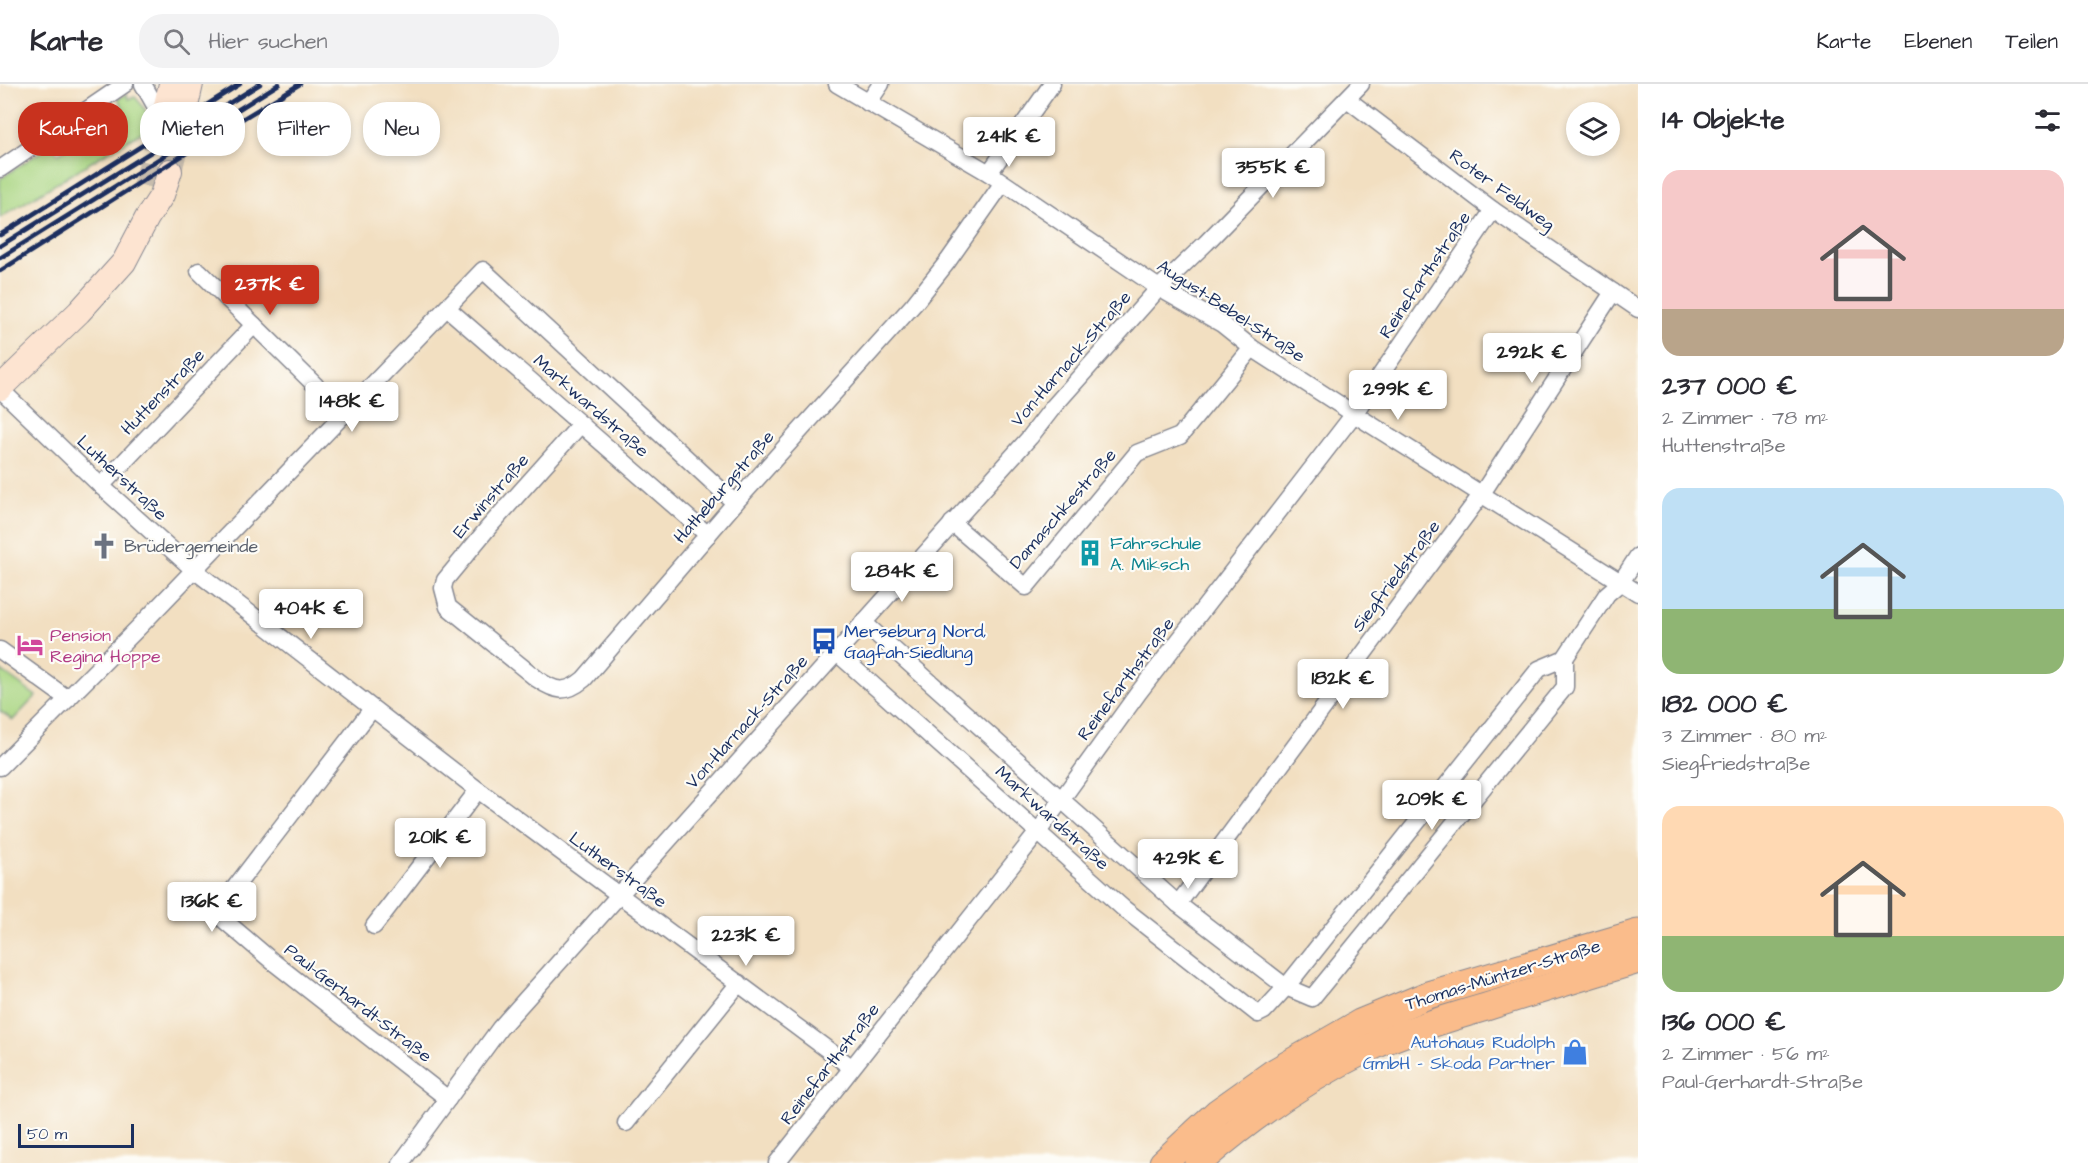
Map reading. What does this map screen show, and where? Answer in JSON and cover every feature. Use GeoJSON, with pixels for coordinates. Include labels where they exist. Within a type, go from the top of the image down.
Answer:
{"type":"FeatureCollection","features":[{"type":"Feature","properties":{"kind":"main road"},"geometry":{"type":"LineString","coordinates":[[170,102],[171,84]]}},
{"type":"Feature","properties":{"kind":"main road"},"geometry":{"type":"LineString","coordinates":[[180,102],[191,84]]}},
{"type":"Feature","properties":{"kind":"main road"},"geometry":{"type":"LineString","coordinates":[[0,388],[115,274],[134,247],[147,218],[162,195],[170,171]]}},
{"type":"Feature","properties":{"kind":"main road"},"geometry":{"type":"LineString","coordinates":[[145,186],[147,218]]}},
{"type":"Feature","properties":{"kind":"main road","name":"Thomas-Müntzer-Straße"},"geometry":{"type":"LineString","coordinates":[[1163,1163],[1218,1112],[1274,1072],[1360,1023],[1428,995],[1638,933]]}},
{"type":"Feature","properties":{"kind":"main road","name":"Thomas-Müntzer-Straße"},"geometry":{"type":"LineString","coordinates":[[1198,1163],[1262,1111],[1369,1048],[1447,1019],[1638,960]]}},
{"type":"Feature","properties":{"kind":"street"},"geometry":{"type":"LineString","coordinates":[[0,169],[125,84]]}},
{"type":"Feature","properties":{"kind":"street"},"geometry":{"type":"LineString","coordinates":[[143,84],[153,102]]}},
{"type":"Feature","properties":{"kind":"street","name":"August-Bebel-Straße"},"geometry":{"type":"LineString","coordinates":[[837,84],[995,178],[1159,288],[1222,324],[1252,348],[1354,414],[1638,593]]}},
{"type":"Feature","properties":{"kind":"street"},"geometry":{"type":"LineString","coordinates":[[868,103],[881,84]]}},
{"type":"Feature","properties":{"kind":"street"},"geometry":{"type":"LineString","coordinates":[[995,178],[1052,84]]}},
{"type":"Feature","properties":{"kind":"street","name":"Von-Harnack-Straße"},"geometry":{"type":"LineString","coordinates":[[400,1163],[500,1028],[1030,437],[1054,406],[1159,288],[1361,84]]}},
{"type":"Feature","properties":{"kind":"street","name":"Roter Feldweg"},"geometry":{"type":"LineString","coordinates":[[1347,99],[1493,210],[1638,309]]}},
{"type":"Feature","properties":{"kind":"street","name":"Hatheburgstraße"},"geometry":{"type":"LineString","coordinates":[[445,601],[448,607],[549,687],[563,690],[574,688],[585,679],[735,503],[914,304],[948,261],[995,178]]}},
{"type":"Feature","properties":{"kind":"street","name":"Reinefarthstraße"},"geometry":{"type":"LineString","coordinates":[[777,1163],[1038,832],[1139,692],[1354,414],[1493,210]]}},
{"type":"Feature","properties":{"kind":"street","name":"Markwardstraße"},"geometry":{"type":"LineString","coordinates":[[708,535],[447,308],[483,270],[735,503]]}},
{"type":"Feature","properties":{"kind":"street"},"geometry":{"type":"LineString","coordinates":[[199,271],[316,386]]}},
{"type":"Feature","properties":{"kind":"street","name":"Siegfriedstraße"},"geometry":{"type":"LineString","coordinates":[[1178,904],[1481,495],[1612,292]]}},
{"type":"Feature","properties":{"kind":"street"},"geometry":{"type":"LineString","coordinates":[[0,767],[447,308]]}},
{"type":"Feature","properties":{"kind":"street","name":"Huttenstraße"},"geometry":{"type":"LineString","coordinates":[[100,486],[254,325]]}},
{"type":"Feature","properties":{"kind":"street","name":"Damaschkestraße"},"geometry":{"type":"LineString","coordinates":[[952,523],[1026,587],[1137,453],[1180,436],[1252,348]]}},
{"type":"Feature","properties":{"kind":"street","name":"Lutherstraße"},"geometry":{"type":"LineString","coordinates":[[0,388],[100,486],[194,570],[478,790],[851,1067]]}},
{"type":"Feature","properties":{"kind":"street"},"geometry":{"type":"LineString","coordinates":[[333,403],[345,415]]}},
{"type":"Feature","properties":{"kind":"street","name":"Erwinstraße"},"geometry":{"type":"LineString","coordinates":[[445,601],[443,588],[445,580],[581,424]]}},
{"type":"Feature","properties":{"kind":"street"},"geometry":{"type":"LineString","coordinates":[[1565,658],[1566,687],[1312,998],[1286,987],[1539,669],[1565,658],[1607,594],[1621,582],[1638,556]]}},
{"type":"Feature","properties":{"kind":"street","name":"Markwardstraße"},"geometry":{"type":"LineString","coordinates":[[836,652],[1123,908],[1258,1014],[1264,1011],[1286,987],[1178,904],[863,622]]}},
{"type":"Feature","properties":{"kind":"street"},"geometry":{"type":"LineString","coordinates":[[0,650],[68,699]]}},
{"type":"Feature","properties":{"kind":"street","name":"Paul-Gerhardt-Straße"},"geometry":{"type":"LineString","coordinates":[[372,709],[223,903],[225,921],[448,1100]]}},
{"type":"Feature","properties":{"kind":"street"},"geometry":{"type":"LineString","coordinates":[[374,926],[478,790]]}},
{"type":"Feature","properties":{"kind":"street"},"geometry":{"type":"LineString","coordinates":[[626,1123],[739,983]]}},
{"type":"Feature","properties":{"kind":"green space"},"geometry":{"type":"Polygon","coordinates":[[[127,94],[128,99],[135,97],[140,103],[140,133],[128,140],[128,102],[120,102],[118,99],[127,94]]]}},
{"type":"Feature","properties":{"kind":"green space"},"geometry":{"type":"Polygon","coordinates":[[[34,156],[101,156],[0,218],[0,179],[34,156]]]}},
{"type":"Feature","properties":{"kind":"green space"},"geometry":{"type":"Polygon","coordinates":[[[0,670],[36,696],[13,720],[0,711],[0,670]]]}},
{"type":"Feature","properties":{"kind":"tunnel"},"geometry":{"type":"LineString","coordinates":[[145,186],[153,156]]}},
{"type":"Feature","properties":{"kind":"tunnel"},"geometry":{"type":"LineString","coordinates":[[170,171],[174,156]]}},
{"type":"Feature","properties":{"kind":"tunnel"},"geometry":{"type":"LineString","coordinates":[[316,386],[333,403]]}},
{"type":"Feature","properties":{"kind":"railway"},"geometry":{"type":"LineString","coordinates":[[0,235],[240,84]]}},
{"type":"Feature","properties":{"kind":"railway"},"geometry":{"type":"LineString","coordinates":[[0,246],[260,84]]}},
{"type":"Feature","properties":{"kind":"railway"},"geometry":{"type":"LineString","coordinates":[[0,258],[279,84]]}},
{"type":"Feature","properties":{"kind":"railway"},"geometry":{"type":"LineString","coordinates":[[0,271],[300,84]]}},
{"type":"Feature","properties":{"kind":"place","name":"Brüdergemeinde"},"geometry":{"type":"Point","coordinates":[104,546]}},
{"type":"Feature","properties":{"kind":"place","name":"Fahrschule A. Miksch"},"geometry":{"type":"Point","coordinates":[1090,553]}},
{"type":"Feature","properties":{"kind":"place","name":"Merseburg Nord, Gagfah-Siedlung"},"geometry":{"type":"Point","coordinates":[824,641]}},
{"type":"Feature","properties":{"kind":"place","name":"Pension Regina Hoppe"},"geometry":{"type":"Point","coordinates":[30,645]}},
{"type":"Feature","properties":{"kind":"place","name":"Autohaus Rudolph GmbH - Skoda Partner"},"geometry":{"type":"Point","coordinates":[1575,1052]}}]}
